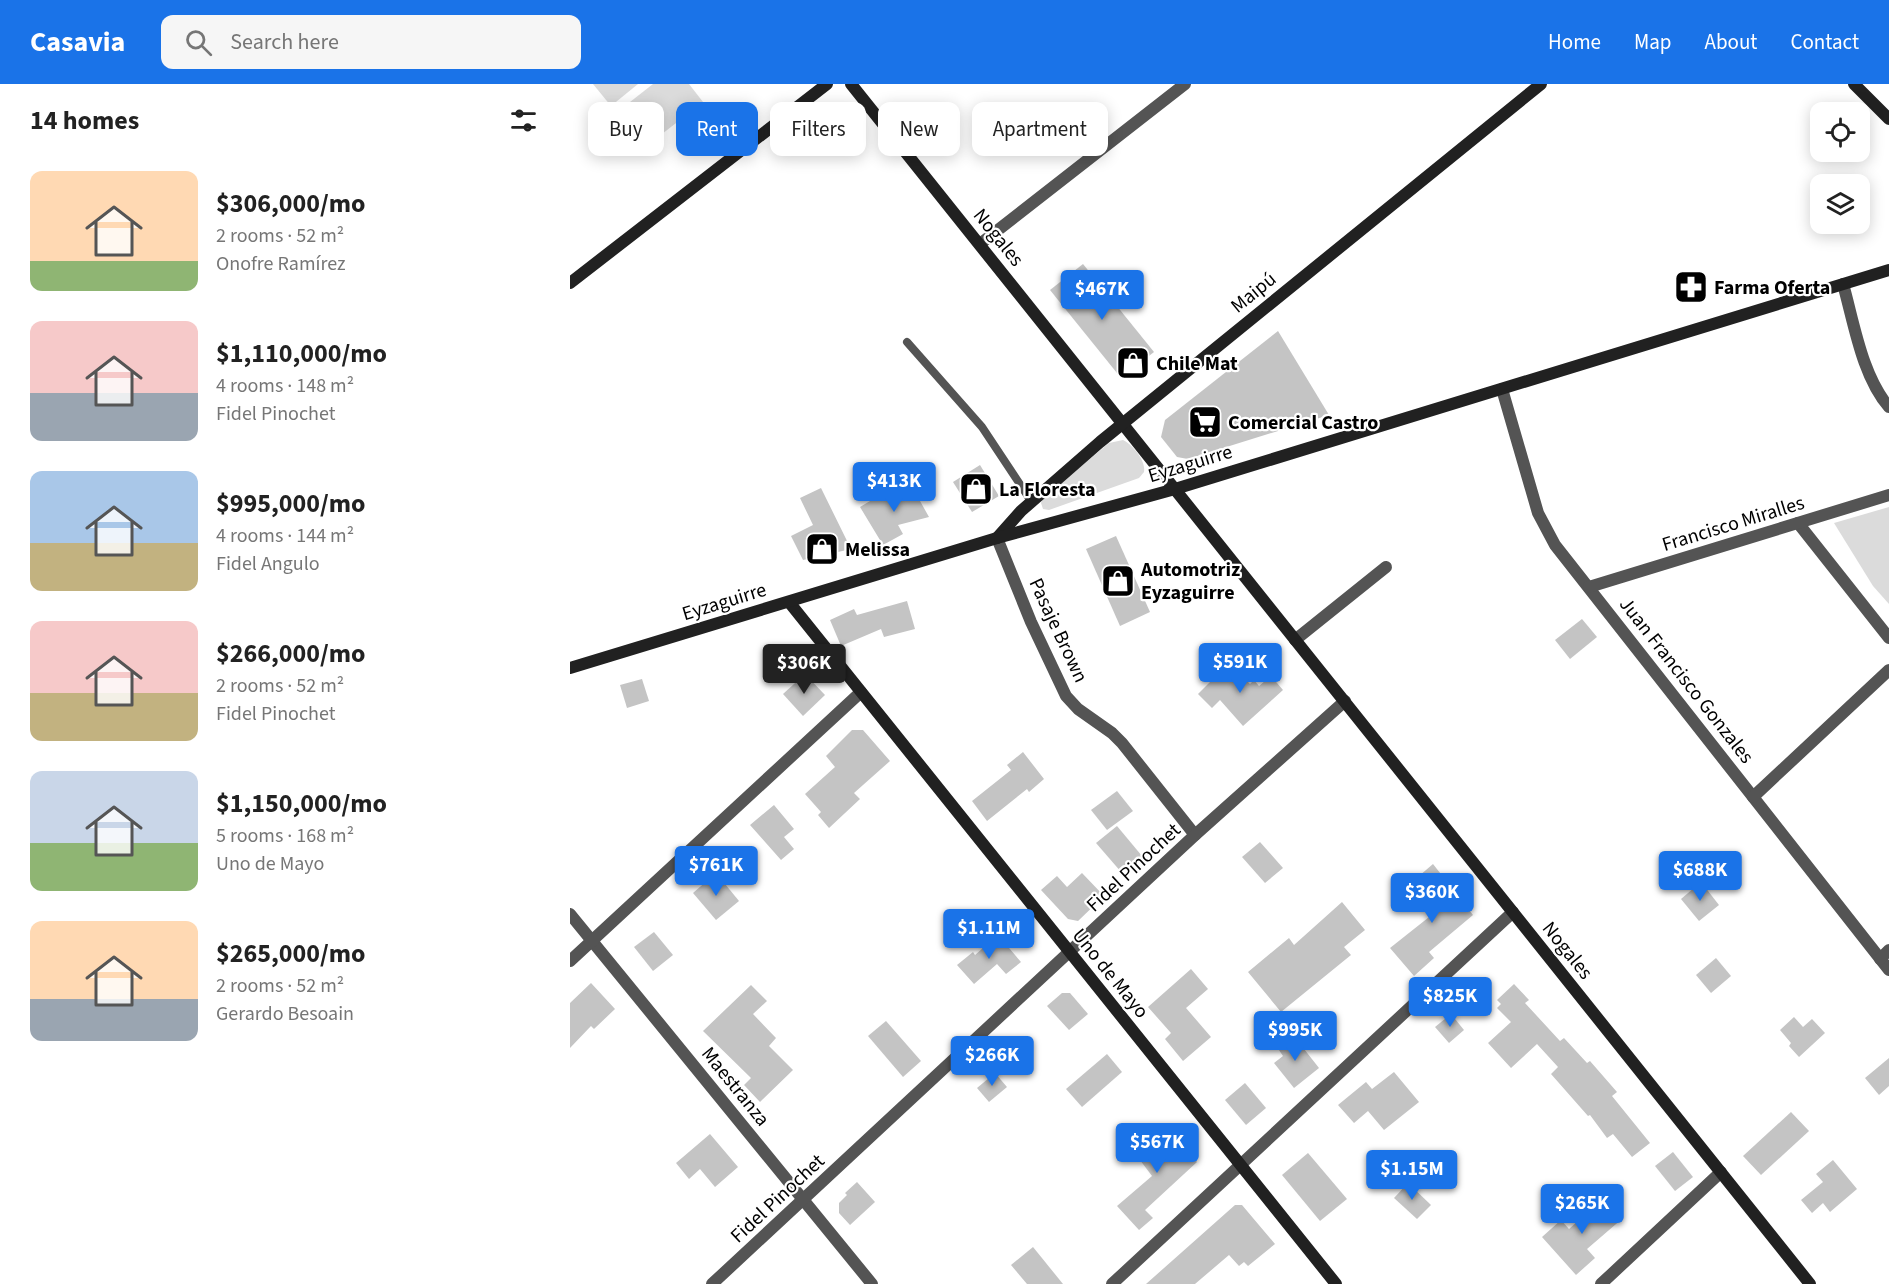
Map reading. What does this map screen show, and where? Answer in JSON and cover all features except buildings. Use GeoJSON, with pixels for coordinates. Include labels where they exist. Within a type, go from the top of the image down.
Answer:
{"type":"FeatureCollection","features":[{"type":"Feature","properties":{"kind":"street"},"geometry":{"type":"LineString","coordinates":[[570,283],[827,84]]}},
{"type":"Feature","properties":{"kind":"street","name":"Nogales"},"geometry":{"type":"LineString","coordinates":[[851,84],[1810,1284]]}},
{"type":"Feature","properties":{"kind":"street"},"geometry":{"type":"LineString","coordinates":[[980,244],[1185,84]]}},
{"type":"Feature","properties":{"kind":"street","name":"Maipú"},"geometry":{"type":"LineString","coordinates":[[996,538],[1031,501],[1123,423],[1541,84]]}},
{"type":"Feature","properties":{"kind":"street"},"geometry":{"type":"LineString","coordinates":[[1854,84],[1889,119]]}},
{"type":"Feature","properties":{"kind":"street","name":"Eyzaguirre"},"geometry":{"type":"LineString","coordinates":[[570,668],[996,538],[1175,489],[1889,270]]}},
{"type":"Feature","properties":{"kind":"street"},"geometry":{"type":"LineString","coordinates":[[1843,284],[1868,372],[1876,389],[1889,407]]}},
{"type":"Feature","properties":{"kind":"street","name":"Juan Francisco Gonzales"},"geometry":{"type":"LineString","coordinates":[[1502,389],[1543,525],[1555,545],[1753,797],[1884,954],[1889,970]]}},
{"type":"Feature","properties":{"kind":"street","name":"Francisco Miralles"},"geometry":{"type":"LineString","coordinates":[[1589,587],[1889,495]]}},
{"type":"Feature","properties":{"kind":"street"},"geometry":{"type":"LineString","coordinates":[[1798,523],[1889,638]]}},
{"type":"Feature","properties":{"kind":"street","name":"Pasaje Brown"},"geometry":{"type":"LineString","coordinates":[[996,538],[1031,622],[1066,696],[1078,709],[1122,743],[1195,835]]}},
{"type":"Feature","properties":{"kind":"street"},"geometry":{"type":"LineString","coordinates":[[1296,640],[1386,567]]}},
{"type":"Feature","properties":{"kind":"street","name":"Uno de Mayo"},"geometry":{"type":"LineString","coordinates":[[789,602],[1336,1284]]}},
{"type":"Feature","properties":{"kind":"street"},"geometry":{"type":"LineString","coordinates":[[1753,797],[1889,670]]}},
{"type":"Feature","properties":{"kind":"street"},"geometry":{"type":"LineString","coordinates":[[570,961],[861,692]]}},
{"type":"Feature","properties":{"kind":"street","name":"Fidel Pinochet"},"geometry":{"type":"LineString","coordinates":[[712,1284],[1195,835],[1345,701]]}},
{"type":"Feature","properties":{"kind":"street"},"geometry":{"type":"LineString","coordinates":[[1112,1284],[1513,912]]}},
{"type":"Feature","properties":{"kind":"street","name":"Maestranza"},"geometry":{"type":"LineString","coordinates":[[570,914],[872,1284]]}},
{"type":"Feature","properties":{"kind":"street"},"geometry":{"type":"LineString","coordinates":[[1601,1284],[1721,1172]]}},
{"type":"Feature","properties":{"kind":"lane"},"geometry":{"type":"LineString","coordinates":[[906,342],[982,427],[1031,501]]}},
{"type":"Feature","properties":{"kind":"shaded area"},"geometry":{"type":"Polygon","coordinates":[[[593,84],[638,84],[616,102],[608,102],[593,84]]]}},
{"type":"Feature","properties":{"kind":"shaded area"},"geometry":{"type":"Polygon","coordinates":[[[653,84],[689,84],[703,102],[676,102],[676,123],[664,132],[664,102],[630,102],[653,84]]]}},
{"type":"Feature","properties":{"kind":"shaded area"},"geometry":{"type":"Polygon","coordinates":[[[1123,440],[1135,449],[1141,458],[1144,472],[1139,478],[1049,510],[1043,509],[1041,503],[1043,498],[1109,443],[1123,440]]]}},
{"type":"Feature","properties":{"kind":"shaded area"},"geometry":{"type":"Polygon","coordinates":[[[1889,507],[1889,604],[1873,586],[1834,523],[1889,507]]]}},
{"type":"Feature","properties":{"kind":"place","name":"Farma Oferta"},"geometry":{"type":"Point","coordinates":[1691,287]}},
{"type":"Feature","properties":{"kind":"place","name":"Chile Mat"},"geometry":{"type":"Point","coordinates":[1133,363]}},
{"type":"Feature","properties":{"kind":"place","name":"Comercial Castro"},"geometry":{"type":"Point","coordinates":[1205,422]}},
{"type":"Feature","properties":{"kind":"place","name":"La Floresta"},"geometry":{"type":"Point","coordinates":[976,489]}},
{"type":"Feature","properties":{"kind":"place","name":"Melissa"},"geometry":{"type":"Point","coordinates":[822,549]}},
{"type":"Feature","properties":{"kind":"place","name":"Automotriz Eyzaguirre"},"geometry":{"type":"Point","coordinates":[1118,581]}}]}
